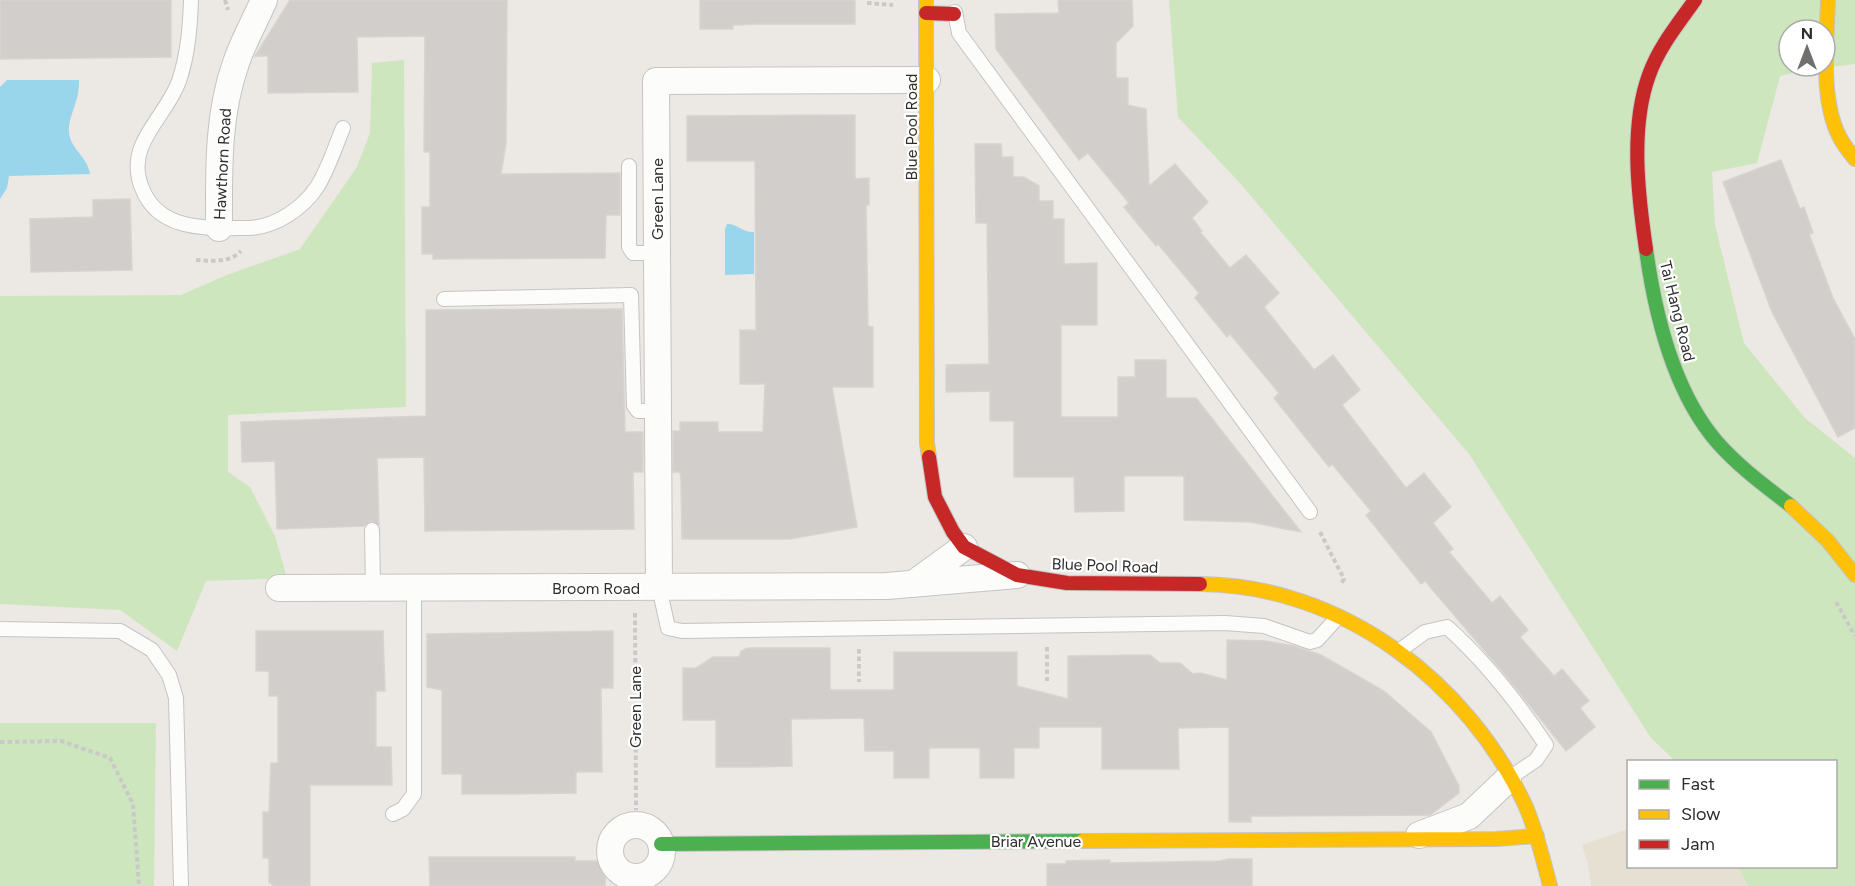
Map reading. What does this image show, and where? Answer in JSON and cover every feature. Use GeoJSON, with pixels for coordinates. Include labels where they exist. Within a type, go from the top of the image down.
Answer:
{"type":"FeatureCollection","features":[{"type":"Feature","properties":{"kind":"street","name":"Hawthorn Road"},"geometry":{"type":"LineString","coordinates":[[219,228],[219,165],[225,101],[236,63],[264,0]]}},
{"type":"Feature","properties":{"kind":"street","name":"Tai Hang Road"},"geometry":{"type":"LineString","coordinates":[[1695,0],[1652,65],[1640,109],[1638,147],[1641,206],[1651,281],[1662,330],[1687,398],[1710,433],[1739,464],[1812,525],[1844,559],[1855,575]]}},
{"type":"Feature","properties":{"kind":"street"},"geometry":{"type":"LineString","coordinates":[[1828,0],[1827,56],[1832,115],[1838,133],[1855,159]]}},
{"type":"Feature","properties":{"kind":"street"},"geometry":{"type":"LineString","coordinates":[[926,6],[955,7]]}},
{"type":"Feature","properties":{"kind":"street","name":"Blue Pool Road"},"geometry":{"type":"LineString","coordinates":[[926,6],[927,443],[935,497],[953,532],[964,547],[1017,575],[1066,583],[1213,584],[1286,595],[1340,616],[1399,651],[1421,668],[1471,719],[1498,759],[1525,806],[1538,836],[1550,886]]}},
{"type":"Feature","properties":{"kind":"street","name":"Green Lane"},"geometry":{"type":"LineString","coordinates":[[659,588],[666,359],[657,253],[662,197],[656,81],[735,87],[927,80]]}},
{"type":"Feature","properties":{"kind":"street"},"geometry":{"type":"LineString","coordinates":[[913,584],[964,547]]}},
{"type":"Feature","properties":{"kind":"street","name":"Broom Road"},"geometry":{"type":"LineString","coordinates":[[279,588],[887,586],[1017,575]]}},
{"type":"Feature","properties":{"kind":"street","name":"Briar Avenue"},"geometry":{"type":"LineString","coordinates":[[1410,839],[1469,816],[1508,779]]}},
{"type":"Feature","properties":{"kind":"street"},"geometry":{"type":"LineString","coordinates":[[636,825],[649,828],[654,832],[662,851],[658,865],[636,882],[613,863],[610,855],[613,839],[623,828],[636,825]]}},
{"type":"Feature","properties":{"kind":"street","name":"Briar Avenue"},"geometry":{"type":"LineString","coordinates":[[661,844],[1496,839],[1538,836]]}},
{"type":"Feature","properties":{"kind":"lane"},"geometry":{"type":"LineString","coordinates":[[191,0],[190,32],[178,82],[169,103],[141,149],[138,165],[139,179],[151,205],[161,214],[174,221],[194,226],[219,228],[255,228],[281,219],[304,203],[318,186],[343,128]]}},
{"type":"Feature","properties":{"kind":"lane"},"geometry":{"type":"LineString","coordinates":[[955,7],[959,33],[1310,512]]}},
{"type":"Feature","properties":{"kind":"lane"},"geometry":{"type":"LineString","coordinates":[[629,166],[629,247],[633,253],[657,253]]}},
{"type":"Feature","properties":{"kind":"lane"},"geometry":{"type":"LineString","coordinates":[[444,299],[631,295],[634,406],[638,411],[664,418]]}},
{"type":"Feature","properties":{"kind":"lane"},"geometry":{"type":"LineString","coordinates":[[372,530],[373,588]]}},
{"type":"Feature","properties":{"kind":"lane"},"geometry":{"type":"LineString","coordinates":[[659,588],[668,628],[682,631],[1225,623],[1264,626],[1310,642],[1317,640],[1340,616]]}},
{"type":"Feature","properties":{"kind":"lane"},"geometry":{"type":"LineString","coordinates":[[393,814],[403,809],[414,794],[414,589]]}},
{"type":"Feature","properties":{"kind":"lane"},"geometry":{"type":"LineString","coordinates":[[1399,651],[1425,632],[1447,627],[1472,650],[1546,745],[1536,760],[1508,779]]}},
{"type":"Feature","properties":{"kind":"lane"},"geometry":{"type":"LineString","coordinates":[[0,629],[120,631],[152,650],[169,675],[176,698],[181,886]]}},
{"type":"Feature","properties":{"kind":"path"},"geometry":{"type":"LineString","coordinates":[[867,3],[892,5]]}},
{"type":"Feature","properties":{"kind":"path"},"geometry":{"type":"LineString","coordinates":[[1310,512],[1344,579]]}},
{"type":"Feature","properties":{"kind":"path","name":"Green Lane"},"geometry":{"type":"LineString","coordinates":[[634,604],[636,810]]}},
{"type":"Feature","properties":{"kind":"path"},"geometry":{"type":"LineString","coordinates":[[859,640],[859,682]]}},
{"type":"Feature","properties":{"kind":"path"},"geometry":{"type":"LineString","coordinates":[[1047,640],[1047,681]]}},
{"type":"Feature","properties":{"kind":"path"},"geometry":{"type":"LineString","coordinates":[[0,742],[61,741],[110,758],[133,804],[139,886]]}},
{"type":"Feature","properties":{"kind":"shaded area"},"geometry":{"type":"Polygon","coordinates":[[[1627,829],[1627,868],[1754,868],[1762,886],[1591,886],[1582,845],[1627,829]]]}},
{"type":"Feature","properties":{"kind":"green space"},"geometry":{"type":"Polygon","coordinates":[[[1169,0],[1855,0],[1855,64],[1837,66],[1837,18],[1777,18],[1777,78],[1779,78],[1757,163],[1712,172],[1715,225],[1744,343],[1805,418],[1855,458],[1855,886],[1748,886],[1739,868],[1837,868],[1837,760],[1674,760],[1651,738],[1469,454],[1239,182],[1178,117],[1169,0]]]}},
{"type":"Feature","properties":{"kind":"green space"},"geometry":{"type":"Polygon","coordinates":[[[404,60],[406,407],[228,415],[228,472],[250,487],[275,536],[287,578],[206,581],[177,651],[120,610],[0,604],[0,296],[181,295],[227,275],[300,249],[357,167],[370,133],[372,63],[404,60]]]}},
{"type":"Feature","properties":{"kind":"green space"},"geometry":{"type":"Polygon","coordinates":[[[0,723],[156,723],[154,886],[0,886],[0,723]]]}},
{"type":"Feature","properties":{"kind":"water"},"geometry":{"type":"Polygon","coordinates":[[[7,80],[79,80],[78,95],[70,120],[69,132],[72,143],[89,168],[90,174],[9,176],[7,188],[0,199],[0,87],[7,80]]]}},
{"type":"Feature","properties":{"kind":"water"},"geometry":{"type":"Polygon","coordinates":[[[727,224],[754,232],[754,274],[725,275],[725,229],[727,224]]]}},
{"type":"Feature","properties":{"kind":"building"},"geometry":{"type":"Polygon","coordinates":[[[0,0],[171,0],[171,57],[0,59],[0,0]]]}},
{"type":"Feature","properties":{"kind":"building"},"geometry":{"type":"Polygon","coordinates":[[[290,0],[507,0],[506,143],[501,174],[620,173],[620,215],[606,215],[605,258],[433,259],[433,254],[422,254],[422,207],[430,207],[430,152],[424,152],[425,36],[357,37],[358,92],[268,93],[268,56],[255,56],[290,0]]]}},
{"type":"Feature","properties":{"kind":"building"},"geometry":{"type":"Polygon","coordinates":[[[700,0],[855,0],[855,24],[755,24],[733,25],[733,29],[700,29],[700,0]]]}},
{"type":"Feature","properties":{"kind":"building"},"geometry":{"type":"Polygon","coordinates":[[[1058,0],[1132,0],[1133,26],[1116,43],[1116,78],[1128,78],[1128,105],[1146,109],[1149,186],[1175,164],[1208,202],[1192,218],[1202,231],[1200,232],[1230,268],[1246,255],[1279,293],[1264,307],[1314,370],[1333,355],[1360,390],[1342,405],[1406,488],[1424,473],[1451,507],[1433,523],[1453,549],[1449,552],[1492,603],[1500,596],[1528,630],[1520,637],[1554,676],[1562,669],[1589,701],[1580,708],[1595,727],[1566,751],[1507,677],[1425,581],[1421,584],[1366,515],[1371,511],[1332,464],[1329,467],[1274,398],[1279,393],[1230,334],[1227,337],[1195,298],[1199,293],[1124,207],[1129,203],[1088,153],[1079,160],[996,49],[995,14],[1059,13],[1058,0]]]}},
{"type":"Feature","properties":{"kind":"building"},"geometry":{"type":"Polygon","coordinates":[[[855,115],[855,179],[869,178],[869,205],[866,205],[868,326],[873,327],[873,387],[832,387],[857,527],[790,539],[682,539],[681,479],[680,472],[673,472],[673,431],[680,431],[680,422],[718,422],[718,432],[763,432],[765,384],[740,384],[740,330],[756,330],[755,161],[687,161],[687,116],[855,115]]]}},
{"type":"Feature","properties":{"kind":"building"},"geometry":{"type":"Polygon","coordinates":[[[975,144],[1001,144],[1002,157],[1013,157],[1013,177],[1024,177],[1039,186],[1039,201],[1053,201],[1053,219],[1064,219],[1064,264],[1097,263],[1097,325],[1061,325],[1061,417],[1118,417],[1118,377],[1135,377],[1135,360],[1166,360],[1166,398],[1196,398],[1301,532],[1250,522],[1184,520],[1184,476],[1124,476],[1124,511],[1075,512],[1074,477],[1014,477],[1014,421],[990,421],[990,391],[946,392],[946,365],[989,364],[987,223],[976,223],[975,144]]]}},
{"type":"Feature","properties":{"kind":"building"},"geometry":{"type":"Polygon","coordinates":[[[1781,160],[1800,209],[1804,207],[1813,233],[1809,234],[1833,298],[1855,339],[1855,428],[1838,437],[1772,312],[1723,182],[1781,160]]]}},
{"type":"Feature","properties":{"kind":"building"},"geometry":{"type":"Polygon","coordinates":[[[130,199],[132,270],[31,272],[30,219],[93,217],[93,200],[130,199]]]}},
{"type":"Feature","properties":{"kind":"building"},"geometry":{"type":"Polygon","coordinates":[[[622,309],[625,432],[643,432],[643,472],[633,472],[634,529],[425,531],[424,457],[377,458],[379,525],[371,521],[364,526],[277,529],[275,461],[242,462],[241,422],[426,416],[426,310],[622,309]]]}},
{"type":"Feature","properties":{"kind":"building"},"geometry":{"type":"Polygon","coordinates":[[[256,631],[383,631],[385,691],[376,691],[376,747],[391,747],[392,785],[310,785],[310,886],[272,886],[272,883],[269,883],[269,858],[263,858],[263,812],[269,812],[271,763],[278,763],[278,696],[269,696],[269,671],[256,671],[256,631]]]}},
{"type":"Feature","properties":{"kind":"building"},"geometry":{"type":"Polygon","coordinates":[[[613,631],[613,688],[601,688],[602,772],[576,772],[576,793],[511,794],[462,794],[462,774],[442,774],[442,690],[427,687],[427,634],[613,631]]]}},
{"type":"Feature","properties":{"kind":"building"},"geometry":{"type":"Polygon","coordinates":[[[1227,640],[1266,641],[1294,646],[1321,655],[1384,691],[1431,732],[1459,786],[1459,793],[1430,815],[1251,816],[1251,822],[1229,822],[1229,727],[1178,728],[1179,769],[1102,769],[1102,727],[1039,727],[1039,748],[1014,748],[1014,778],[980,778],[980,748],[929,748],[929,778],[894,778],[894,751],[865,751],[864,718],[791,719],[792,766],[753,767],[716,767],[716,720],[683,720],[683,668],[696,668],[713,657],[739,657],[741,651],[748,648],[830,648],[830,690],[894,690],[894,652],[1017,652],[1017,686],[1068,699],[1068,656],[1150,655],[1160,663],[1180,663],[1193,674],[1201,673],[1227,680],[1227,640]]]}},
{"type":"Feature","properties":{"kind":"building"},"geometry":{"type":"Polygon","coordinates":[[[429,857],[575,857],[575,861],[606,861],[605,886],[430,886],[429,857]]]}},
{"type":"Feature","properties":{"kind":"building"},"geometry":{"type":"Polygon","coordinates":[[[1252,859],[1252,886],[1047,886],[1047,864],[1066,864],[1066,861],[1110,860],[1110,863],[1252,859]]]}},
{"type":"Feature","properties":{"kind":"traffic: fast"},"geometry":{"type":"LineString","coordinates":[[1646,249],[1655,300],[1668,351],[1689,400],[1702,422],[1725,451],[1791,506]]}},
{"type":"Feature","properties":{"kind":"traffic: fast"},"geometry":{"type":"LineString","coordinates":[[661,844],[1083,841]]}},
{"type":"Feature","properties":{"kind":"traffic: slow"},"geometry":{"type":"LineString","coordinates":[[926,0],[927,443],[929,457]]}},
{"type":"Feature","properties":{"kind":"traffic: slow"},"geometry":{"type":"LineString","coordinates":[[1828,0],[1826,69],[1829,104],[1839,136],[1855,159]]}},
{"type":"Feature","properties":{"kind":"traffic: slow"},"geometry":{"type":"LineString","coordinates":[[1791,506],[1828,541],[1855,575]]}},
{"type":"Feature","properties":{"kind":"traffic: slow"},"geometry":{"type":"LineString","coordinates":[[1200,584],[1252,589],[1302,602],[1350,622],[1394,649],[1435,681],[1470,719],[1501,761],[1530,817],[1550,886]]}},
{"type":"Feature","properties":{"kind":"traffic: slow"},"geometry":{"type":"LineString","coordinates":[[1083,841],[1496,839],[1537,836]]}},
{"type":"Feature","properties":{"kind":"traffic: jam"},"geometry":{"type":"LineString","coordinates":[[1646,249],[1637,161],[1639,117],[1643,95],[1658,55],[1695,0]]}},
{"type":"Feature","properties":{"kind":"traffic: jam"},"geometry":{"type":"LineString","coordinates":[[926,13],[954,14]]}},
{"type":"Feature","properties":{"kind":"traffic: jam"},"geometry":{"type":"LineString","coordinates":[[929,457],[935,497],[953,532],[964,547],[1017,575],[1067,583],[1200,584]]}}]}
